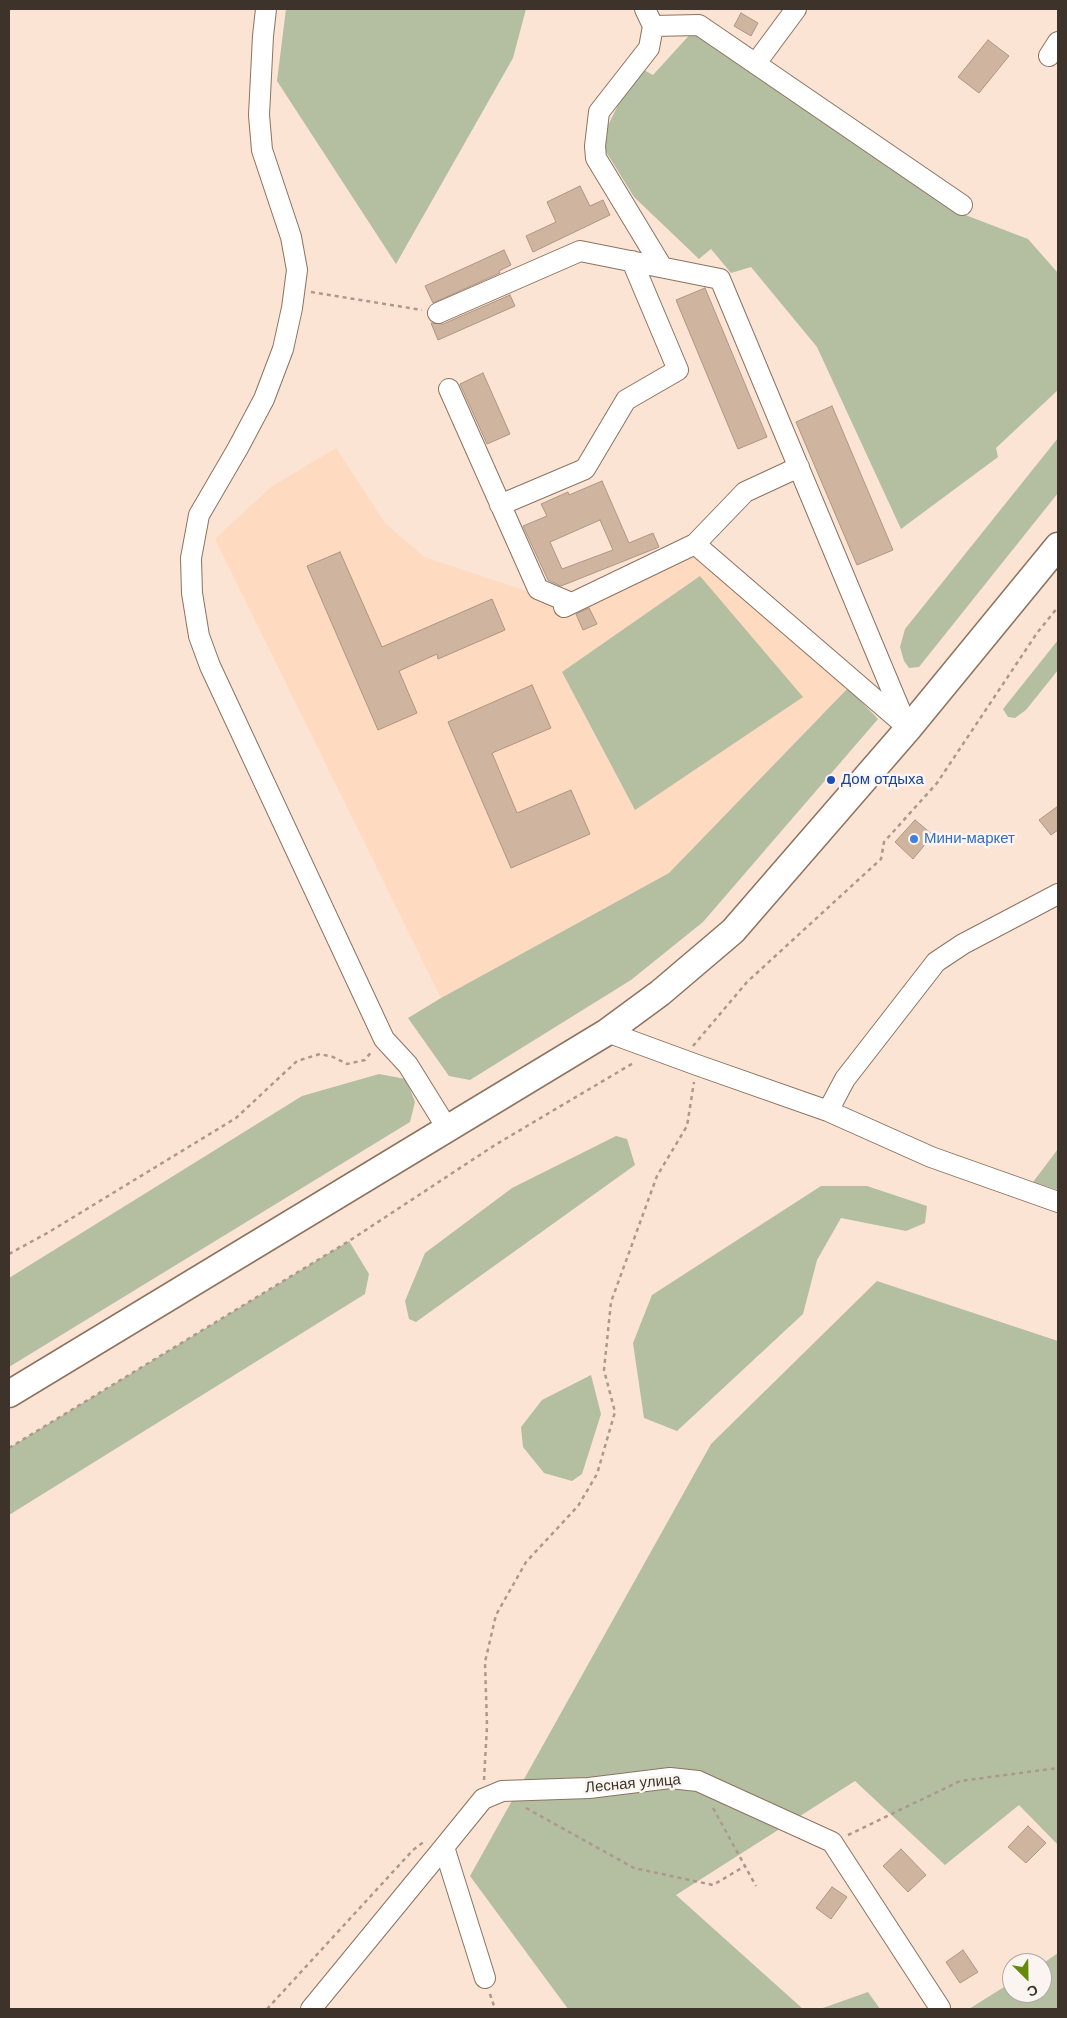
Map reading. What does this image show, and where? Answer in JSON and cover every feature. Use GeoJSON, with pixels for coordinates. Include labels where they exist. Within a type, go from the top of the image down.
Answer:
{"type":"FeatureCollection","features":[{"type":"Feature","properties":{"kind":"main road"},"geometry":{"type":"LineString","coordinates":[[9,1394],[607,1032],[660,994],[733,931],[908,729],[1058,546]]}},
{"type":"Feature","properties":{"kind":"street"},"geometry":{"type":"LineString","coordinates":[[266,9],[259,115],[262,150],[291,237],[297,270],[295,290],[283,349],[264,399],[199,514],[191,558],[192,593],[199,636],[210,666],[384,1039],[408,1065],[447,1128]]}},
{"type":"Feature","properties":{"kind":"street"},"geometry":{"type":"LineString","coordinates":[[756,63],[796,9]]}},
{"type":"Feature","properties":{"kind":"street"},"geometry":{"type":"LineString","coordinates":[[662,267],[596,158],[595,146],[599,112],[649,48],[649,17],[699,25],[962,206]]}},
{"type":"Feature","properties":{"kind":"street"},"geometry":{"type":"LineString","coordinates":[[438,312],[580,251],[720,279],[908,729]]}},
{"type":"Feature","properties":{"kind":"street"},"geometry":{"type":"LineString","coordinates":[[500,505],[585,469],[626,400],[678,370],[632,261]]}},
{"type":"Feature","properties":{"kind":"street"},"geometry":{"type":"LineString","coordinates":[[449,389],[538,589],[568,605],[695,544],[745,492],[799,467]]}},
{"type":"Feature","properties":{"kind":"street"},"geometry":{"type":"LineString","coordinates":[[695,544],[908,729]]}},
{"type":"Feature","properties":{"kind":"street"},"geometry":{"type":"LineString","coordinates":[[828,1111],[844,1078],[936,962],[964,944],[1058,894]]}},
{"type":"Feature","properties":{"kind":"street"},"geometry":{"type":"LineString","coordinates":[[607,1032],[828,1111],[931,1157],[1058,1202]]}},
{"type":"Feature","properties":{"kind":"street","name":"Лесная улица"},"geometry":{"type":"LineString","coordinates":[[311,2009],[436,1843],[483,1799],[502,1791],[589,1788],[670,1778],[698,1780],[832,1842]]}},
{"type":"Feature","properties":{"kind":"street"},"geometry":{"type":"LineString","coordinates":[[832,1842],[940,2008]]}},
{"type":"Feature","properties":{"kind":"street"},"geometry":{"type":"LineString","coordinates":[[436,1843],[485,1978]]}},
{"type":"Feature","properties":{"kind":"path"},"geometry":{"type":"LineString","coordinates":[[295,290],[438,312]]}},
{"type":"Feature","properties":{"kind":"path"},"geometry":{"type":"LineString","coordinates":[[483,1799],[486,1726],[485,1662],[496,1615],[526,1562],[578,1506],[597,1474],[615,1412],[604,1370],[611,1302],[657,1176],[687,1126],[690,1062],[747,982],[881,859],[884,842],[937,783],[1037,633],[1058,607]]}},
{"type":"Feature","properties":{"kind":"path"},"geometry":{"type":"LineString","coordinates":[[9,1254],[49,1232],[236,1118],[297,1061],[320,1054],[333,1057],[347,1064],[364,1060],[384,1039]]}},
{"type":"Feature","properties":{"kind":"path"},"geometry":{"type":"LineString","coordinates":[[9,1448],[348,1242],[495,1145],[656,1049]]}},
{"type":"Feature","properties":{"kind":"path"},"geometry":{"type":"LineString","coordinates":[[832,1842],[960,1781],[1058,1768]]}},
{"type":"Feature","properties":{"kind":"path"},"geometry":{"type":"LineString","coordinates":[[698,1780],[756,1886]]}},
{"type":"Feature","properties":{"kind":"path"},"geometry":{"type":"LineString","coordinates":[[502,1791],[535,1815],[634,1868],[713,1885],[745,1866]]}},
{"type":"Feature","properties":{"kind":"path"},"geometry":{"type":"LineString","coordinates":[[267,2009],[413,1850],[436,1843]]}},
{"type":"Feature","properties":{"kind":"shaded area"},"geometry":{"type":"Polygon","coordinates":[[[336,448],[385,523],[424,557],[562,603],[568,613],[695,555],[848,688],[669,873],[441,998],[215,539],[271,487],[336,448]]]}},
{"type":"Feature","properties":{"kind":"green space"},"geometry":{"type":"Polygon","coordinates":[[[286,9],[526,9],[513,58],[396,264],[277,81],[286,9]]]}},
{"type":"Feature","properties":{"kind":"green space"},"geometry":{"type":"Polygon","coordinates":[[[694,30],[955,211],[1028,239],[1058,273],[1058,390],[996,448],[998,457],[901,529],[817,347],[751,267],[731,273],[711,249],[699,259],[634,197],[600,142],[619,103],[644,70],[653,75],[694,30]]]}},
{"type":"Feature","properties":{"kind":"green space"},"geometry":{"type":"Polygon","coordinates":[[[1058,438],[1058,493],[919,667],[909,668],[904,661],[900,647],[905,629],[1058,438]]]}},
{"type":"Feature","properties":{"kind":"green space"},"geometry":{"type":"Polygon","coordinates":[[[700,576],[803,697],[635,810],[562,672],[700,576]]]}},
{"type":"Feature","properties":{"kind":"green space"},"geometry":{"type":"Polygon","coordinates":[[[1058,640],[1058,670],[1026,710],[1015,718],[1008,717],[1003,709],[1058,640]]]}},
{"type":"Feature","properties":{"kind":"green space"},"geometry":{"type":"Polygon","coordinates":[[[848,688],[878,719],[703,922],[631,980],[470,1080],[449,1076],[408,1018],[669,873],[848,688]]]}},
{"type":"Feature","properties":{"kind":"green space"},"geometry":{"type":"Polygon","coordinates":[[[379,1074],[406,1079],[415,1102],[410,1122],[9,1367],[9,1278],[302,1096],[379,1074]]]}},
{"type":"Feature","properties":{"kind":"green space"},"geometry":{"type":"Polygon","coordinates":[[[616,1136],[627,1139],[635,1165],[416,1322],[409,1319],[405,1301],[425,1253],[512,1188],[616,1136]]]}},
{"type":"Feature","properties":{"kind":"green space"},"geometry":{"type":"Polygon","coordinates":[[[1058,1149],[1058,1190],[1033,1182],[1058,1149]]]}},
{"type":"Feature","properties":{"kind":"green space"},"geometry":{"type":"Polygon","coordinates":[[[821,1186],[867,1186],[927,1206],[925,1223],[906,1231],[841,1218],[817,1260],[803,1314],[677,1431],[644,1418],[633,1343],[652,1295],[821,1186]]]}},
{"type":"Feature","properties":{"kind":"green space"},"geometry":{"type":"Polygon","coordinates":[[[349,1241],[369,1274],[365,1294],[9,1515],[9,1448],[349,1241]]]}},
{"type":"Feature","properties":{"kind":"green space"},"geometry":{"type":"Polygon","coordinates":[[[877,1281],[1058,1341],[1058,1845],[1019,1805],[945,1865],[855,1781],[676,1895],[803,2009],[568,2009],[470,1876],[711,1444],[877,1281]]]}},
{"type":"Feature","properties":{"kind":"green space"},"geometry":{"type":"Polygon","coordinates":[[[591,1375],[601,1414],[582,1474],[572,1481],[544,1473],[523,1447],[521,1427],[542,1400],[591,1375]]]}},
{"type":"Feature","properties":{"kind":"green space"},"geometry":{"type":"Polygon","coordinates":[[[1058,1953],[1058,2009],[969,2009],[1002,1988],[1002,2003],[1052,2003],[1052,1957],[1058,1953]]]}},
{"type":"Feature","properties":{"kind":"green space"},"geometry":{"type":"Polygon","coordinates":[[[868,1992],[880,2009],[820,2009],[868,1992]]]}},
{"type":"Feature","properties":{"kind":"building"},"geometry":{"type":"Polygon","coordinates":[[[741,13],[758,23],[751,36],[734,26],[741,13]]]}},
{"type":"Feature","properties":{"kind":"building"},"geometry":{"type":"Polygon","coordinates":[[[988,40],[1009,56],[979,93],[958,77],[988,40]]]}},
{"type":"Feature","properties":{"kind":"building"},"geometry":{"type":"Polygon","coordinates":[[[580,186],[590,206],[603,200],[610,215],[533,252],[526,236],[556,222],[547,202],[580,186]]]}},
{"type":"Feature","properties":{"kind":"building"},"geometry":{"type":"Polygon","coordinates":[[[504,250],[511,265],[499,271],[500,273],[433,303],[425,286],[504,250]]]}},
{"type":"Feature","properties":{"kind":"building"},"geometry":{"type":"Polygon","coordinates":[[[705,288],[767,437],[738,449],[676,300],[705,288]]]}},
{"type":"Feature","properties":{"kind":"building"},"geometry":{"type":"Polygon","coordinates":[[[510,295],[515,306],[438,340],[431,323],[443,324],[510,295]]]}},
{"type":"Feature","properties":{"kind":"building"},"geometry":{"type":"Polygon","coordinates":[[[483,373],[510,434],[487,444],[460,384],[483,373]]]}},
{"type":"Feature","properties":{"kind":"building"},"geometry":{"type":"Polygon","coordinates":[[[832,406],[893,550],[857,565],[796,422],[832,406]]]}},
{"type":"Feature","properties":{"kind":"building"},"geometry":{"type":"Polygon","coordinates":[[[602,481],[629,543],[653,533],[659,547],[561,586],[548,580],[523,526],[547,516],[541,504],[568,492],[569,495],[602,481]],[[600,520],[550,542],[562,569],[613,550],[600,520]]]}},
{"type":"Feature","properties":{"kind":"building"},"geometry":{"type":"Polygon","coordinates":[[[340,552],[382,647],[492,599],[505,630],[438,659],[437,654],[399,671],[417,713],[378,730],[307,566],[340,552]]]}},
{"type":"Feature","properties":{"kind":"building"},"geometry":{"type":"Polygon","coordinates":[[[589,608],[597,624],[583,630],[576,614],[589,608]]]}},
{"type":"Feature","properties":{"kind":"building"},"geometry":{"type":"Polygon","coordinates":[[[532,685],[551,728],[492,753],[517,813],[571,790],[590,834],[511,868],[448,722],[532,685]]]}},
{"type":"Feature","properties":{"kind":"building"},"geometry":{"type":"Polygon","coordinates":[[[1058,806],[1058,830],[1051,835],[1039,820],[1058,806]]]}},
{"type":"Feature","properties":{"kind":"building","name":"Мини-маркет"},"geometry":{"type":"Polygon","coordinates":[[[915,820],[933,835],[913,859],[895,842],[915,820]]]}},
{"type":"Feature","properties":{"kind":"building"},"geometry":{"type":"Polygon","coordinates":[[[1028,1826],[1046,1843],[1026,1863],[1008,1847],[1028,1826]]]}},
{"type":"Feature","properties":{"kind":"building"},"geometry":{"type":"Polygon","coordinates":[[[901,1849],[926,1875],[908,1892],[883,1866],[901,1849]]]}},
{"type":"Feature","properties":{"kind":"building"},"geometry":{"type":"Polygon","coordinates":[[[832,1887],[847,1897],[831,1919],[816,1908],[832,1887]]]}},
{"type":"Feature","properties":{"kind":"building"},"geometry":{"type":"Polygon","coordinates":[[[963,1950],[978,1972],[960,1983],[946,1962],[963,1950]]]}},
{"type":"Feature","properties":{"kind":"place","name":"Дом отдыха"},"geometry":{"type":"Point","coordinates":[831,780]}},
{"type":"Feature","properties":{"kind":"place","name":"Мини-маркет"},"geometry":{"type":"Point","coordinates":[914,839]}}]}
